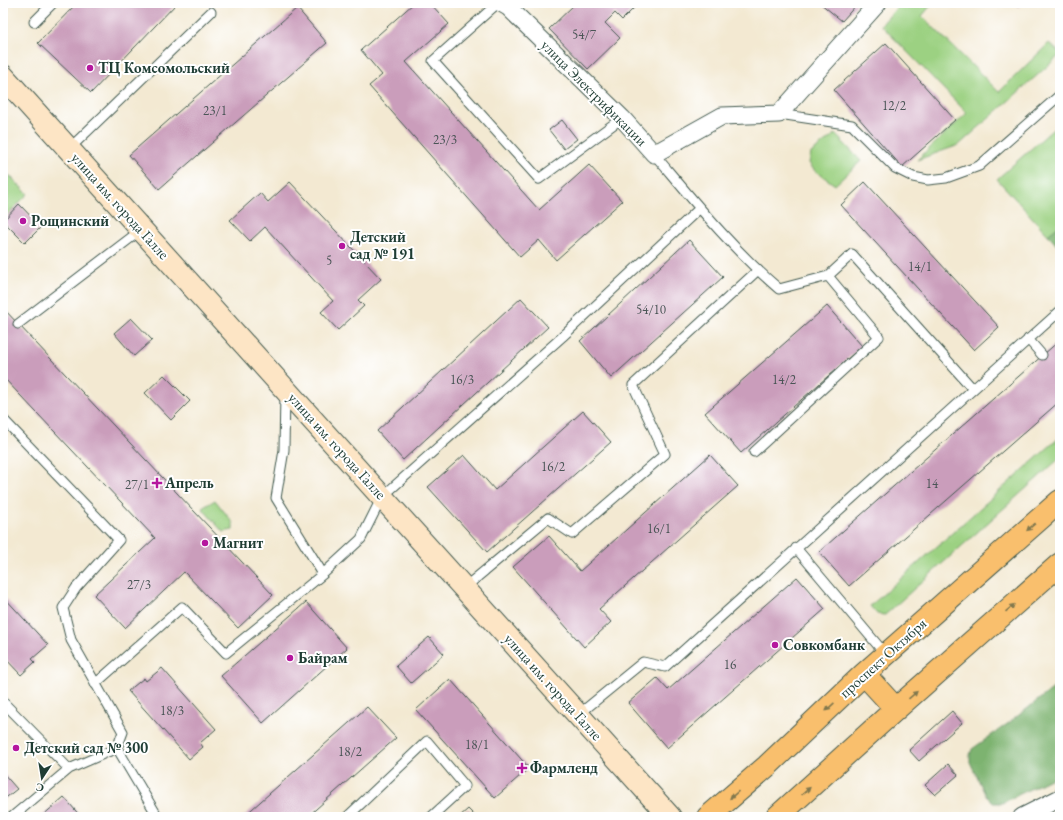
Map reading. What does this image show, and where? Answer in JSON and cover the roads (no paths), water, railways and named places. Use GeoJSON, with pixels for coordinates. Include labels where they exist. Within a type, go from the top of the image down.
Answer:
{"type":"FeatureCollection","features":[{"type":"Feature","properties":{"kind":"main road","name":"улица им. города Галле"},"geometry":{"type":"LineString","coordinates":[[3,76],[670,817]]}},
{"type":"Feature","properties":{"kind":"main road","name":"проспект Октября"},"geometry":{"type":"LineString","coordinates":[[708,817],[768,766],[864,674],[1060,501]]}},
{"type":"Feature","properties":{"kind":"main road"},"geometry":{"type":"LineString","coordinates":[[777,817],[1060,564]]}},
{"type":"Feature","properties":{"kind":"main road"},"geometry":{"type":"LineString","coordinates":[[864,674],[896,710]]}},
{"type":"Feature","properties":{"kind":"street"},"geometry":{"type":"LineString","coordinates":[[779,114],[878,3]]}},
{"type":"Feature","properties":{"kind":"street","name":"улица Электрификации"},"geometry":{"type":"LineString","coordinates":[[505,4],[622,118],[654,154],[722,116],[779,114]]}},
{"type":"Feature","properties":{"kind":"street"},"geometry":{"type":"LineString","coordinates":[[1022,817],[1060,798]]}},
{"type":"Feature","properties":{"kind":"lane"},"geometry":{"type":"LineString","coordinates":[[34,22],[53,3]]}},
{"type":"Feature","properties":{"kind":"lane"},"geometry":{"type":"LineString","coordinates":[[505,4],[433,61],[539,179],[622,118]]}},
{"type":"Feature","properties":{"kind":"lane"},"geometry":{"type":"LineString","coordinates":[[69,149],[211,12]]}},
{"type":"Feature","properties":{"kind":"lane"},"geometry":{"type":"LineString","coordinates":[[779,114],[852,125],[895,168],[913,177],[928,180],[946,178],[979,166],[1060,95]]}},
{"type":"Feature","properties":{"kind":"lane"},"geometry":{"type":"LineString","coordinates":[[654,154],[700,208],[758,270],[779,289],[828,276],[852,254],[974,389]]}},
{"type":"Feature","properties":{"kind":"lane"},"geometry":{"type":"LineString","coordinates":[[95,684],[182,607],[226,653],[323,574],[361,539],[382,497],[562,337],[700,208]]}},
{"type":"Feature","properties":{"kind":"lane"},"geometry":{"type":"LineString","coordinates":[[18,324],[141,230]]}},
{"type":"Feature","properties":{"kind":"lane"},"geometry":{"type":"LineString","coordinates":[[464,588],[548,518],[572,534],[665,454],[633,385],[758,270]]}},
{"type":"Feature","properties":{"kind":"lane"},"geometry":{"type":"LineString","coordinates":[[754,452],[879,337],[828,276]]}},
{"type":"Feature","properties":{"kind":"lane"},"geometry":{"type":"LineString","coordinates":[[578,715],[643,662],[665,667],[1060,311]]}},
{"type":"Feature","properties":{"kind":"lane"},"geometry":{"type":"LineString","coordinates":[[1028,339],[1042,355]]}},
{"type":"Feature","properties":{"kind":"lane"},"geometry":{"type":"LineString","coordinates":[[285,389],[284,450],[276,498],[323,574]]}},
{"type":"Feature","properties":{"kind":"lane"},"geometry":{"type":"LineString","coordinates":[[3,419],[119,540],[76,588],[63,608],[71,640],[123,732],[117,748],[69,769],[12,817]]}},
{"type":"Feature","properties":{"kind":"lane"},"geometry":{"type":"LineString","coordinates":[[796,548],[886,655]]}},
{"type":"Feature","properties":{"kind":"lane"},"geometry":{"type":"LineString","coordinates":[[3,702],[69,769]]}},
{"type":"Feature","properties":{"kind":"lane"},"geometry":{"type":"LineString","coordinates":[[347,817],[427,741],[465,786],[431,817]]}},
{"type":"Feature","properties":{"kind":"lane"},"geometry":{"type":"LineString","coordinates":[[117,748],[154,816]]}},
{"type":"Feature","properties":{"kind":"place","name":"ТЦ Комсомольский"},"geometry":{"type":"Point","coordinates":[90,68]}},
{"type":"Feature","properties":{"kind":"place","name":"Рощинский"},"geometry":{"type":"Point","coordinates":[23,221]}},
{"type":"Feature","properties":{"kind":"place","name":"Детский сад № 191"},"geometry":{"type":"Point","coordinates":[342,246]}},
{"type":"Feature","properties":{"kind":"place","name":"Апрель"},"geometry":{"type":"Point","coordinates":[157,483]}},
{"type":"Feature","properties":{"kind":"place","name":"Магнит"},"geometry":{"type":"Point","coordinates":[205,543]}},
{"type":"Feature","properties":{"kind":"place","name":"Совкомбанк"},"geometry":{"type":"Point","coordinates":[775,645]}},
{"type":"Feature","properties":{"kind":"place","name":"Байрам"},"geometry":{"type":"Point","coordinates":[290,658]}},
{"type":"Feature","properties":{"kind":"place","name":"Детский сад № 300"},"geometry":{"type":"Point","coordinates":[16,748]}},
{"type":"Feature","properties":{"kind":"place","name":"Фармленд"},"geometry":{"type":"Point","coordinates":[522,768]}}]}
